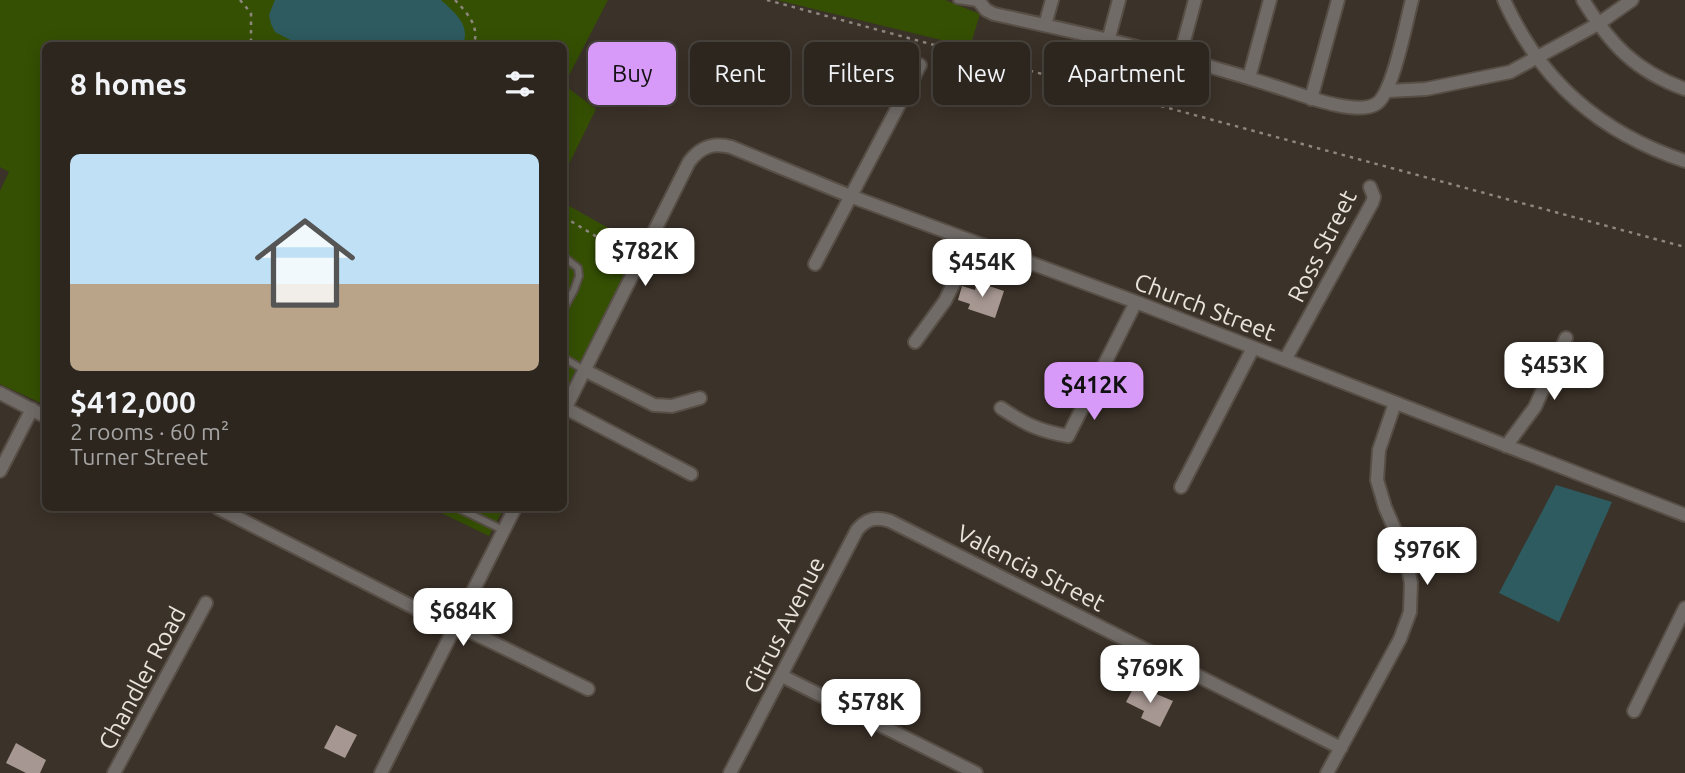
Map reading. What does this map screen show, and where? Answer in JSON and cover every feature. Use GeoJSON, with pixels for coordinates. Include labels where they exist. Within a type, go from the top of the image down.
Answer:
{"type":"FeatureCollection","features":[{"type":"Feature","properties":{"kind":"street"},"geometry":{"type":"LineString","coordinates":[[1045,25],[1052,0]]}},
{"type":"Feature","properties":{"kind":"street"},"geometry":{"type":"LineString","coordinates":[[1108,41],[1119,0]]}},
{"type":"Feature","properties":{"kind":"street"},"geometry":{"type":"LineString","coordinates":[[1184,42],[1195,0]]}},
{"type":"Feature","properties":{"kind":"street"},"geometry":{"type":"LineString","coordinates":[[1249,78],[1269,0]]}},
{"type":"Feature","properties":{"kind":"street"},"geometry":{"type":"LineString","coordinates":[[1311,99],[1338,0]]}},
{"type":"Feature","properties":{"kind":"street"},"geometry":{"type":"LineString","coordinates":[[1209,68],[1311,99],[1361,108],[1378,104],[1388,91],[1412,0]]}},
{"type":"Feature","properties":{"kind":"street"},"geometry":{"type":"LineString","coordinates":[[1504,0],[1537,57],[1579,103],[1630,140],[1685,161]]}},
{"type":"Feature","properties":{"kind":"street"},"geometry":{"type":"LineString","coordinates":[[1583,0],[1625,56],[1641,68],[1685,89]]}},
{"type":"Feature","properties":{"kind":"street"},"geometry":{"type":"LineString","coordinates":[[1388,91],[1426,89],[1510,72],[1598,23],[1632,0]]}},
{"type":"Feature","properties":{"kind":"street"},"geometry":{"type":"LineString","coordinates":[[979,1],[994,14],[1112,42]]}},
{"type":"Feature","properties":{"kind":"street"},"geometry":{"type":"LineString","coordinates":[[815,264],[920,65]]}},
{"type":"Feature","properties":{"kind":"street","name":"Church Street"},"geometry":{"type":"LineString","coordinates":[[639,261],[690,162],[698,152],[719,144],[1685,515]]}},
{"type":"Feature","properties":{"kind":"street","name":"Ross Street"},"geometry":{"type":"LineString","coordinates":[[1285,360],[1373,203],[1370,187]]}},
{"type":"Feature","properties":{"kind":"street"},"geometry":{"type":"LineString","coordinates":[[915,342],[946,301],[974,242]]}},
{"type":"Feature","properties":{"kind":"street"},"geometry":{"type":"LineString","coordinates":[[567,404],[639,261]]}},
{"type":"Feature","properties":{"kind":"street"},"geometry":{"type":"LineString","coordinates":[[1000,408],[1027,426],[1068,436],[1136,302]]}},
{"type":"Feature","properties":{"kind":"street"},"geometry":{"type":"LineString","coordinates":[[1506,446],[1535,407],[1566,338]]}},
{"type":"Feature","properties":{"kind":"street"},"geometry":{"type":"LineString","coordinates":[[1181,487],[1253,348]]}},
{"type":"Feature","properties":{"kind":"street"},"geometry":{"type":"LineString","coordinates":[[584,370],[654,405],[672,406],[700,398]]}},
{"type":"Feature","properties":{"kind":"street"},"geometry":{"type":"LineString","coordinates":[[0,393],[42,414]]}},
{"type":"Feature","properties":{"kind":"street"},"geometry":{"type":"LineString","coordinates":[[1327,773],[1400,639],[1410,612],[1411,583],[1405,553],[1385,507],[1377,480],[1379,450],[1395,403]]}},
{"type":"Feature","properties":{"kind":"street"},"geometry":{"type":"LineString","coordinates":[[0,471],[32,409]]}},
{"type":"Feature","properties":{"kind":"street"},"geometry":{"type":"LineString","coordinates":[[567,412],[691,474]]}},
{"type":"Feature","properties":{"kind":"street"},"geometry":{"type":"LineString","coordinates":[[224,511],[418,609],[457,625],[588,689]]}},
{"type":"Feature","properties":{"kind":"street"},"geometry":{"type":"LineString","coordinates":[[381,773],[513,511]]}},
{"type":"Feature","properties":{"kind":"street","name":"Citrus Avenue"},"geometry":{"type":"LineString","coordinates":[[730,773],[857,530],[869,519],[890,521]]}},
{"type":"Feature","properties":{"kind":"street","name":"Valencia Street"},"geometry":{"type":"LineString","coordinates":[[890,521],[1341,748]]}},
{"type":"Feature","properties":{"kind":"street","name":"Chandler Road"},"geometry":{"type":"LineString","coordinates":[[114,773],[206,603]]}},
{"type":"Feature","properties":{"kind":"street"},"geometry":{"type":"LineString","coordinates":[[1633,711],[1685,608]]}},
{"type":"Feature","properties":{"kind":"street"},"geometry":{"type":"LineString","coordinates":[[782,676],[976,773]]}},
{"type":"Feature","properties":{"kind":"lane"},"geometry":{"type":"LineString","coordinates":[[957,0],[979,1]]}},
{"type":"Feature","properties":{"kind":"lane"},"geometry":{"type":"LineString","coordinates":[[567,259],[578,268],[579,276],[567,302]]}},
{"type":"Feature","properties":{"kind":"lane"},"geometry":{"type":"LineString","coordinates":[[567,360],[584,370]]}},
{"type":"Feature","properties":{"kind":"lane"},"geometry":{"type":"LineString","coordinates":[[464,511],[503,530]]}},
{"type":"Feature","properties":{"kind":"path"},"geometry":{"type":"LineString","coordinates":[[240,0],[251,13],[251,42]]}},
{"type":"Feature","properties":{"kind":"path"},"geometry":{"type":"LineString","coordinates":[[455,0],[474,24],[477,36],[475,42]]}},
{"type":"Feature","properties":{"kind":"path"},"geometry":{"type":"LineString","coordinates":[[767,0],[1685,247]]}},
{"type":"Feature","properties":{"kind":"path"},"geometry":{"type":"LineString","coordinates":[[567,219],[639,261]]}},
{"type":"Feature","properties":{"kind":"green space"},"geometry":{"type":"Polygon","coordinates":[[[0,0],[608,0],[567,79],[567,42],[42,42],[42,404],[0,384],[0,191],[9,172],[0,167],[0,0]]]}},
{"type":"Feature","properties":{"kind":"green space"},"geometry":{"type":"Polygon","coordinates":[[[777,0],[945,0],[980,14],[972,42],[949,42],[777,0]]]}},
{"type":"Feature","properties":{"kind":"green space"},"geometry":{"type":"Polygon","coordinates":[[[567,87],[596,109],[567,168],[567,87]]]}},
{"type":"Feature","properties":{"kind":"green space"},"geometry":{"type":"Polygon","coordinates":[[[567,205],[640,246],[567,387],[567,205]]]}},
{"type":"Feature","properties":{"kind":"green space"},"geometry":{"type":"Polygon","coordinates":[[[437,511],[502,511],[489,536],[437,511]]]}},
{"type":"Feature","properties":{"kind":"water"},"geometry":{"type":"Polygon","coordinates":[[[275,0],[441,0],[460,20],[465,39],[464,42],[294,42],[275,32],[269,15],[275,0]]]}},
{"type":"Feature","properties":{"kind":"water"},"geometry":{"type":"Polygon","coordinates":[[[1556,485],[1612,502],[1559,622],[1499,593],[1556,485]]]}},
{"type":"Feature","properties":{"kind":"building"},"geometry":{"type":"Polygon","coordinates":[[[977,282],[1004,291],[995,318],[968,309],[970,304],[958,300],[962,286],[975,290],[977,282]]]}},
{"type":"Feature","properties":{"kind":"building"},"geometry":{"type":"Polygon","coordinates":[[[1135,685],[1173,701],[1160,727],[1141,718],[1144,711],[1126,702],[1135,685]]]}},
{"type":"Feature","properties":{"kind":"building"},"geometry":{"type":"Polygon","coordinates":[[[336,725],[357,735],[345,758],[324,748],[336,725]]]}},
{"type":"Feature","properties":{"kind":"building"},"geometry":{"type":"Polygon","coordinates":[[[16,743],[46,760],[40,773],[26,773],[6,763],[16,743]]]}}]}
